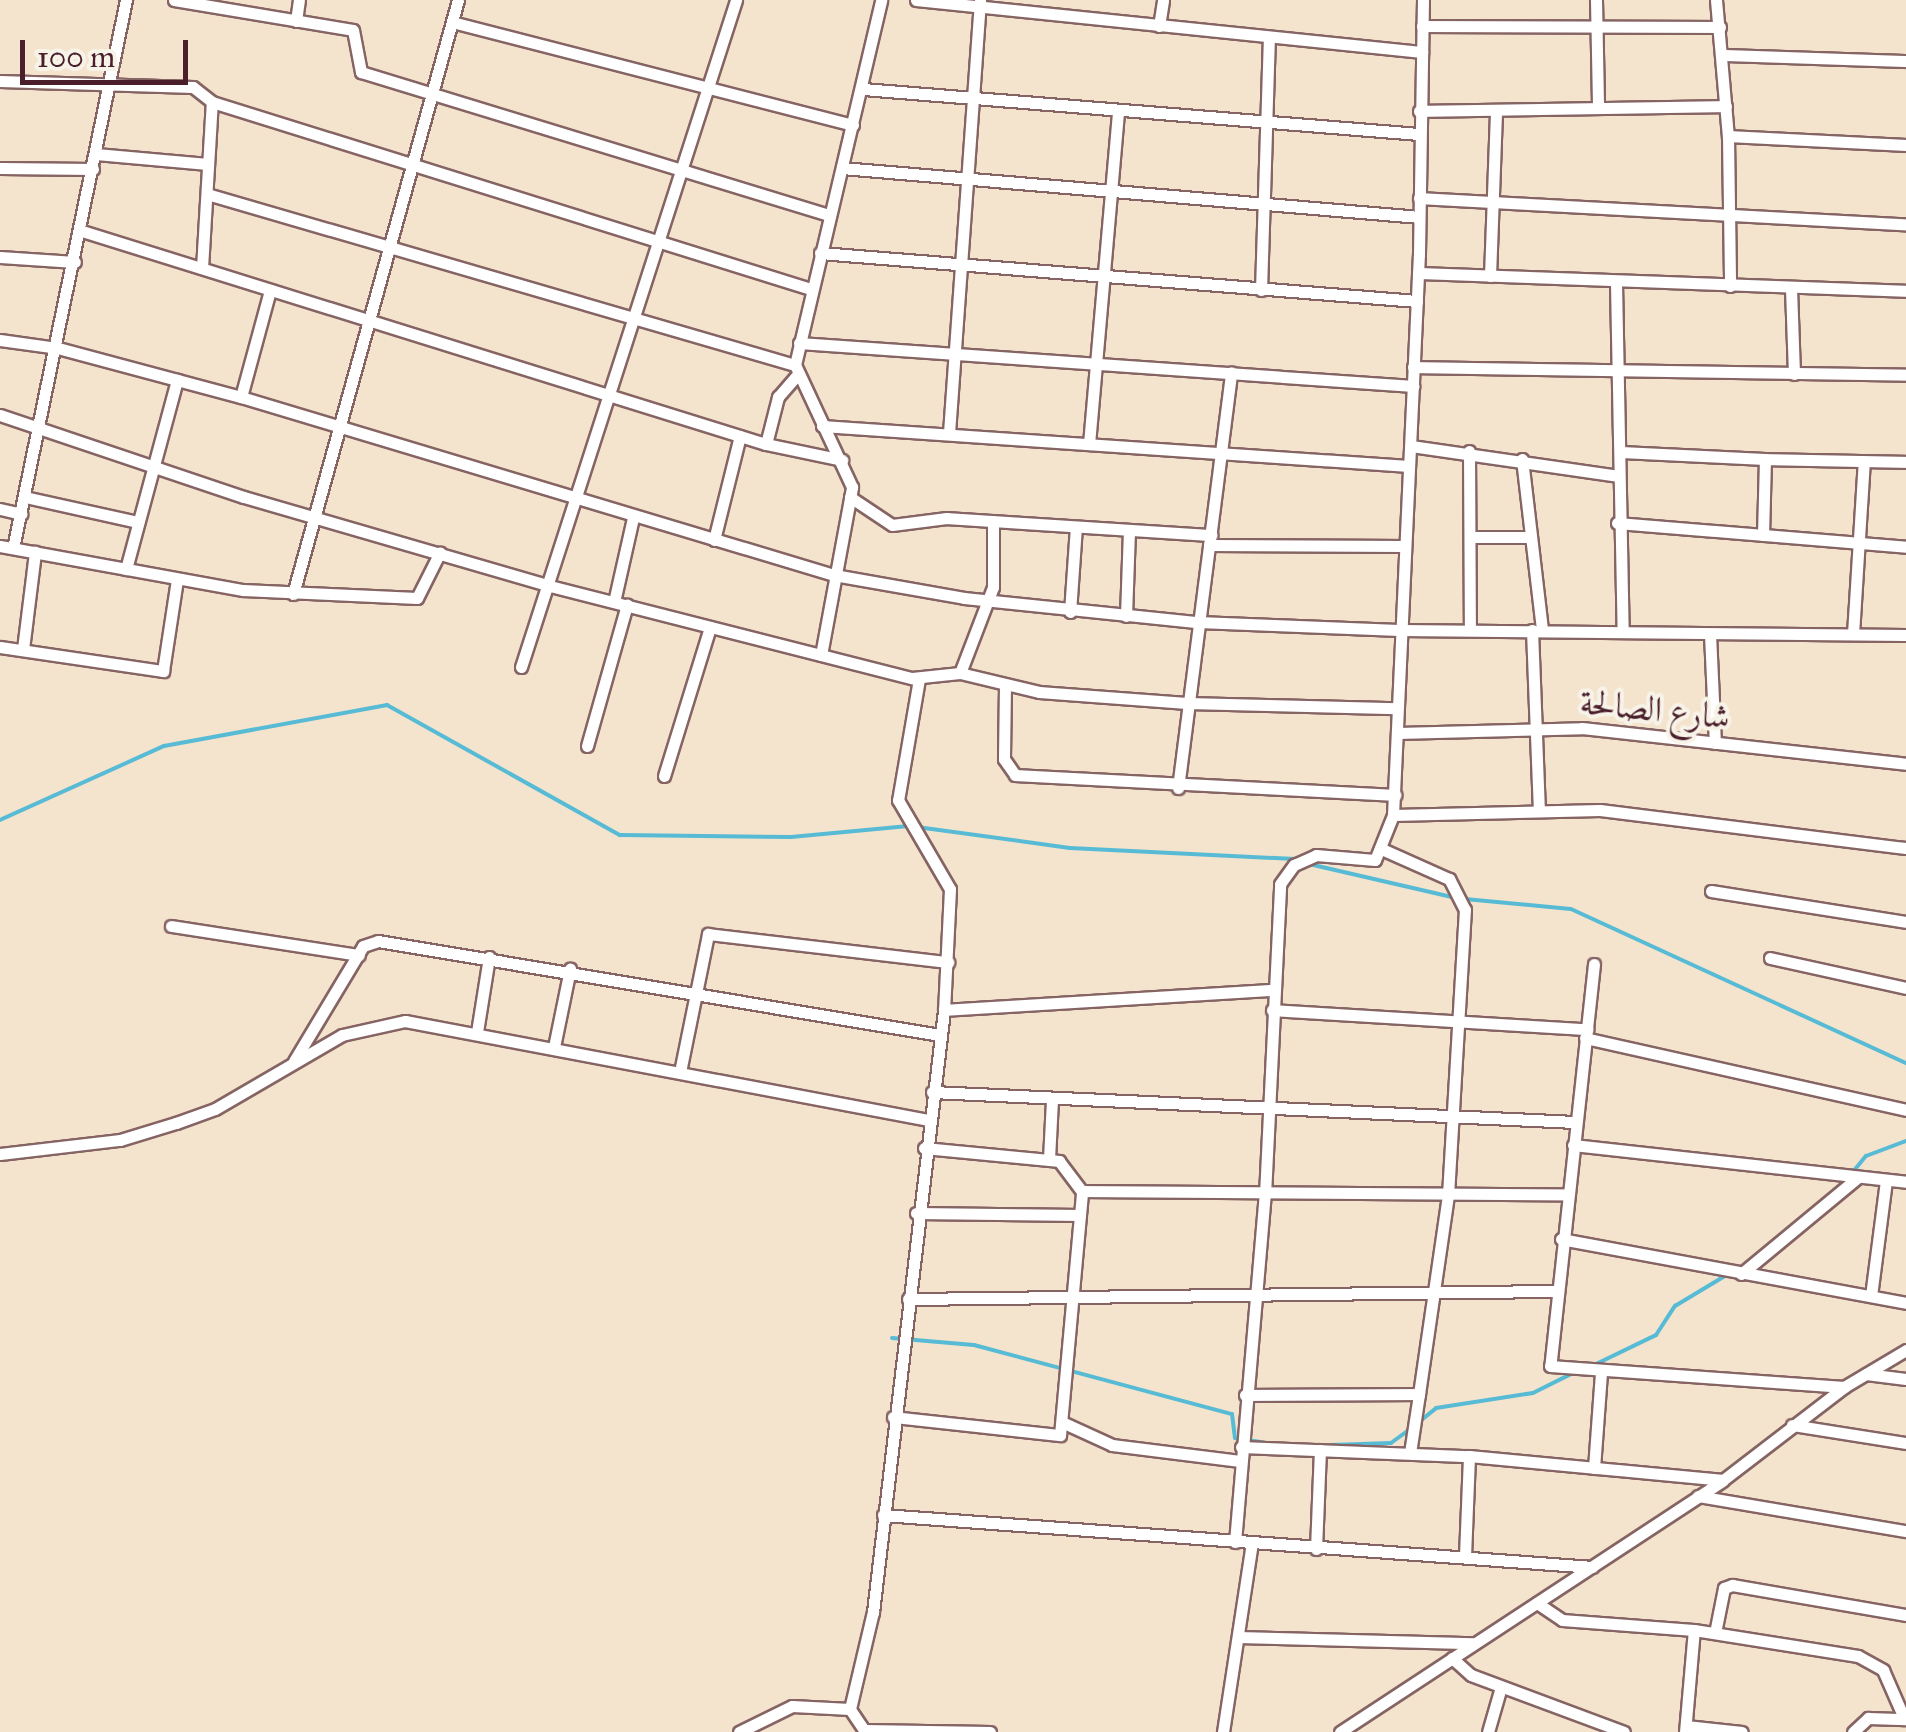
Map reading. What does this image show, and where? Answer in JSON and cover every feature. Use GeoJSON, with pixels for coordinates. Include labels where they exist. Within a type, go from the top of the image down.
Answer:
{"type":"FeatureCollection","features":[{"type":"Feature","properties":{"kind":"street"},"geometry":{"type":"LineString","coordinates":[[126,0],[42,424],[21,514],[6,547],[177,580],[293,594],[416,598],[423,596],[440,552]]}},
{"type":"Feature","properties":{"kind":"street"},"geometry":{"type":"LineString","coordinates":[[174,0],[353,30],[359,38],[358,70],[830,216]]}},
{"type":"Feature","properties":{"kind":"street"},"geometry":{"type":"LineString","coordinates":[[296,22],[300,0]]}},
{"type":"Feature","properties":{"kind":"street"},"geometry":{"type":"LineString","coordinates":[[293,594],[458,0]]}},
{"type":"Feature","properties":{"kind":"street"},"geometry":{"type":"LineString","coordinates":[[520,667],[550,586],[736,0]]}},
{"type":"Feature","properties":{"kind":"street"},"geometry":{"type":"LineString","coordinates":[[766,444],[778,397],[796,370],[811,289],[863,89],[881,0]]}},
{"type":"Feature","properties":{"kind":"street"},"geometry":{"type":"LineString","coordinates":[[916,0],[1422,52]]}},
{"type":"Feature","properties":{"kind":"street"},"geometry":{"type":"LineString","coordinates":[[1159,26],[1163,0]]}},
{"type":"Feature","properties":{"kind":"street"},"geometry":{"type":"LineString","coordinates":[[1235,1542],[1265,1195],[1278,893],[1286,874],[1316,855],[1365,861],[1384,850],[1393,815],[1418,274],[1423,0]]}},
{"type":"Feature","properties":{"kind":"street"},"geometry":{"type":"LineString","coordinates":[[1596,0],[1598,107]]}},
{"type":"Feature","properties":{"kind":"street"},"geometry":{"type":"LineString","coordinates":[[1716,0],[1728,136],[1730,286]]}},
{"type":"Feature","properties":{"kind":"street"},"geometry":{"type":"LineString","coordinates":[[949,434],[979,4]]}},
{"type":"Feature","properties":{"kind":"street"},"geometry":{"type":"LineString","coordinates":[[452,22],[854,125]]}},
{"type":"Feature","properties":{"kind":"street"},"geometry":{"type":"LineString","coordinates":[[1422,26],[1720,27]]}},
{"type":"Feature","properties":{"kind":"street"},"geometry":{"type":"LineString","coordinates":[[1261,290],[1269,36]]}},
{"type":"Feature","properties":{"kind":"street"},"geometry":{"type":"LineString","coordinates":[[1723,54],[1906,61]]}},
{"type":"Feature","properties":{"kind":"street"},"geometry":{"type":"LineString","coordinates":[[0,81],[193,86],[212,102],[811,289]]}},
{"type":"Feature","properties":{"kind":"street"},"geometry":{"type":"LineString","coordinates":[[863,89],[1419,134]]}},
{"type":"Feature","properties":{"kind":"street"},"geometry":{"type":"LineString","coordinates":[[202,268],[212,102]]}},
{"type":"Feature","properties":{"kind":"street"},"geometry":{"type":"LineString","coordinates":[[1419,111],[1726,106]]}},
{"type":"Feature","properties":{"kind":"street"},"geometry":{"type":"LineString","coordinates":[[1088,444],[1118,110]]}},
{"type":"Feature","properties":{"kind":"street"},"geometry":{"type":"LineString","coordinates":[[1490,276],[1496,110]]}},
{"type":"Feature","properties":{"kind":"street"},"geometry":{"type":"LineString","coordinates":[[1728,136],[1906,145]]}},
{"type":"Feature","properties":{"kind":"street"},"geometry":{"type":"LineString","coordinates":[[96,154],[208,164]]}},
{"type":"Feature","properties":{"kind":"street"},"geometry":{"type":"LineString","coordinates":[[0,168],[92,169]]}},
{"type":"Feature","properties":{"kind":"street"},"geometry":{"type":"LineString","coordinates":[[842,168],[1419,217]]}},
{"type":"Feature","properties":{"kind":"street"},"geometry":{"type":"LineString","coordinates":[[207,194],[389,245],[796,370],[851,477],[821,655]]}},
{"type":"Feature","properties":{"kind":"street"},"geometry":{"type":"LineString","coordinates":[[1419,198],[1728,210],[1906,224]]}},
{"type":"Feature","properties":{"kind":"street"},"geometry":{"type":"LineString","coordinates":[[82,231],[766,444],[842,460]]}},
{"type":"Feature","properties":{"kind":"street"},"geometry":{"type":"LineString","coordinates":[[820,253],[1417,300]]}},
{"type":"Feature","properties":{"kind":"street"},"geometry":{"type":"LineString","coordinates":[[0,257],[75,262]]}},
{"type":"Feature","properties":{"kind":"street"},"geometry":{"type":"LineString","coordinates":[[1418,274],[1906,290]]}},
{"type":"Feature","properties":{"kind":"street"},"geometry":{"type":"LineString","coordinates":[[1616,282],[1621,374],[1616,523],[1623,632]]}},
{"type":"Feature","properties":{"kind":"street"},"geometry":{"type":"LineString","coordinates":[[1791,288],[1794,374]]}},
{"type":"Feature","properties":{"kind":"street"},"geometry":{"type":"LineString","coordinates":[[241,398],[270,290]]}},
{"type":"Feature","properties":{"kind":"street"},"geometry":{"type":"LineString","coordinates":[[0,340],[58,348],[241,398],[834,575],[990,602],[1198,622],[1399,630],[1906,635]]}},
{"type":"Feature","properties":{"kind":"street"},"geometry":{"type":"LineString","coordinates":[[799,344],[1412,386]]}},
{"type":"Feature","properties":{"kind":"street"},"geometry":{"type":"LineString","coordinates":[[1413,366],[1621,374],[1906,375]]}},
{"type":"Feature","properties":{"kind":"street"},"geometry":{"type":"LineString","coordinates":[[1178,788],[1231,372]]}},
{"type":"Feature","properties":{"kind":"street"},"geometry":{"type":"LineString","coordinates":[[126,569],[177,380]]}},
{"type":"Feature","properties":{"kind":"street"},"geometry":{"type":"LineString","coordinates":[[0,416],[42,424],[314,517],[550,586],[919,679],[960,673],[1004,685],[1187,703],[1397,708]]}},
{"type":"Feature","properties":{"kind":"street"},"geometry":{"type":"LineString","coordinates":[[822,426],[1408,466]]}},
{"type":"Feature","properties":{"kind":"street"},"geometry":{"type":"LineString","coordinates":[[714,540],[740,436]]}},
{"type":"Feature","properties":{"kind":"street"},"geometry":{"type":"LineString","coordinates":[[1410,446],[1522,459],[1619,476]]}},
{"type":"Feature","properties":{"kind":"street"},"geometry":{"type":"LineString","coordinates":[[1469,452],[1470,630]]}},
{"type":"Feature","properties":{"kind":"street"},"geometry":{"type":"LineString","coordinates":[[1621,452],[1906,462]]}},
{"type":"Feature","properties":{"kind":"street"},"geometry":{"type":"LineString","coordinates":[[1763,535],[1765,458]]}},
{"type":"Feature","properties":{"kind":"street"},"geometry":{"type":"LineString","coordinates":[[1522,459],[1537,630],[1540,812]]}},
{"type":"Feature","properties":{"kind":"street"},"geometry":{"type":"LineString","coordinates":[[1853,634],[1864,461]]}},
{"type":"Feature","properties":{"kind":"street"},"geometry":{"type":"LineString","coordinates":[[25,497],[138,522]]}},
{"type":"Feature","properties":{"kind":"street"},"geometry":{"type":"LineString","coordinates":[[850,497],[892,525],[994,521],[1210,540],[1404,546]]}},
{"type":"Feature","properties":{"kind":"street"},"geometry":{"type":"LineString","coordinates":[[0,509],[21,514]]}},
{"type":"Feature","properties":{"kind":"street"},"geometry":{"type":"LineString","coordinates":[[587,746],[620,604],[633,518]]}},
{"type":"Feature","properties":{"kind":"street"},"geometry":{"type":"LineString","coordinates":[[960,673],[990,602],[994,521]]}},
{"type":"Feature","properties":{"kind":"street"},"geometry":{"type":"LineString","coordinates":[[1616,523],[1906,547]]}},
{"type":"Feature","properties":{"kind":"street"},"geometry":{"type":"LineString","coordinates":[[1070,612],[1076,527]]}},
{"type":"Feature","properties":{"kind":"street"},"geometry":{"type":"LineString","coordinates":[[1126,616],[1130,530]]}},
{"type":"Feature","properties":{"kind":"street"},"geometry":{"type":"LineString","coordinates":[[1470,537],[1531,536]]}},
{"type":"Feature","properties":{"kind":"street"},"geometry":{"type":"LineString","coordinates":[[23,649],[35,552]]}},
{"type":"Feature","properties":{"kind":"street"},"geometry":{"type":"LineString","coordinates":[[0,646],[163,671],[177,580]]}},
{"type":"Feature","properties":{"kind":"street"},"geometry":{"type":"LineString","coordinates":[[664,776],[710,627]]}},
{"type":"Feature","properties":{"kind":"street"},"geometry":{"type":"LineString","coordinates":[[1710,634],[1715,743]]}},
{"type":"Feature","properties":{"kind":"street"},"geometry":{"type":"LineString","coordinates":[[919,679],[898,800],[947,878],[953,904],[873,1612],[850,1710],[864,1730],[990,1732]]}},
{"type":"Feature","properties":{"kind":"street"},"geometry":{"type":"LineString","coordinates":[[1004,685],[1008,771],[1178,788],[1395,795]]}},
{"type":"Feature","properties":{"kind":"street","name":"شارع الصالحة"},"geometry":{"type":"LineString","coordinates":[[1397,733],[1538,728],[1906,764]]}},
{"type":"Feature","properties":{"kind":"street"},"geometry":{"type":"LineString","coordinates":[[1393,815],[1624,812],[1906,848]]}},
{"type":"Feature","properties":{"kind":"street"},"geometry":{"type":"LineString","coordinates":[[1384,850],[1449,879],[1462,895],[1448,1196],[1410,1454]]}},
{"type":"Feature","properties":{"kind":"street"},"geometry":{"type":"LineString","coordinates":[[1711,891],[1906,922]]}},
{"type":"Feature","properties":{"kind":"street"},"geometry":{"type":"LineString","coordinates":[[171,926],[359,956]]}},
{"type":"Feature","properties":{"kind":"street"},"geometry":{"type":"LineString","coordinates":[[680,1072],[702,941],[712,933],[948,962]]}},
{"type":"Feature","properties":{"kind":"street"},"geometry":{"type":"LineString","coordinates":[[292,1065],[364,946],[378,940],[940,1035]]}},
{"type":"Feature","properties":{"kind":"street"},"geometry":{"type":"LineString","coordinates":[[477,1032],[489,957]]}},
{"type":"Feature","properties":{"kind":"street"},"geometry":{"type":"LineString","coordinates":[[1770,958],[1906,988]]}},
{"type":"Feature","properties":{"kind":"street"},"geometry":{"type":"LineString","coordinates":[[1594,964],[1555,1291],[1550,1366],[1844,1388]]}},
{"type":"Feature","properties":{"kind":"street"},"geometry":{"type":"LineString","coordinates":[[554,1048],[570,970]]}},
{"type":"Feature","properties":{"kind":"street"},"geometry":{"type":"LineString","coordinates":[[944,1010],[1272,990]]}},
{"type":"Feature","properties":{"kind":"street"},"geometry":{"type":"LineString","coordinates":[[1272,1010],[1459,1018],[1586,1034],[1906,1110]]}},
{"type":"Feature","properties":{"kind":"street"},"geometry":{"type":"LineString","coordinates":[[0,1154],[100,1143],[215,1110],[342,1036],[393,1022],[477,1032],[928,1120]]}},
{"type":"Feature","properties":{"kind":"street"},"geometry":{"type":"LineString","coordinates":[[932,1092],[1268,1111],[1575,1122]]}},
{"type":"Feature","properties":{"kind":"street"},"geometry":{"type":"LineString","coordinates":[[1050,1159],[1052,1100]]}},
{"type":"Feature","properties":{"kind":"street"},"geometry":{"type":"LineString","coordinates":[[1573,1145],[1906,1182]]}},
{"type":"Feature","properties":{"kind":"street"},"geometry":{"type":"LineString","coordinates":[[893,1416],[1056,1437],[1064,1424],[1082,1191],[1066,1165],[1050,1159],[924,1148]]}},
{"type":"Feature","properties":{"kind":"street"},"geometry":{"type":"LineString","coordinates":[[1740,1274],[1857,1178]]}},
{"type":"Feature","properties":{"kind":"street"},"geometry":{"type":"LineString","coordinates":[[1871,1296],[1886,1180]]}},
{"type":"Feature","properties":{"kind":"street"},"geometry":{"type":"LineString","coordinates":[[1082,1191],[1567,1194]]}},
{"type":"Feature","properties":{"kind":"street"},"geometry":{"type":"LineString","coordinates":[[916,1212],[1080,1215]]}},
{"type":"Feature","properties":{"kind":"street"},"geometry":{"type":"LineString","coordinates":[[1561,1239],[1906,1303]]}},
{"type":"Feature","properties":{"kind":"street"},"geometry":{"type":"LineString","coordinates":[[908,1299],[1256,1299],[1555,1291]]}},
{"type":"Feature","properties":{"kind":"street"},"geometry":{"type":"LineString","coordinates":[[1340,1732],[1722,1480],[1844,1388],[1906,1350]]}},
{"type":"Feature","properties":{"kind":"street"},"geometry":{"type":"LineString","coordinates":[[1594,1468],[1601,1372]]}},
{"type":"Feature","properties":{"kind":"street"},"geometry":{"type":"LineString","coordinates":[[1866,1374],[1906,1379]]}},
{"type":"Feature","properties":{"kind":"street"},"geometry":{"type":"LineString","coordinates":[[1245,1396],[1419,1394]]}},
{"type":"Feature","properties":{"kind":"street"},"geometry":{"type":"LineString","coordinates":[[1064,1424],[1112,1445],[1241,1454],[1320,1450],[1469,1456],[1722,1480]]}},
{"type":"Feature","properties":{"kind":"street"},"geometry":{"type":"LineString","coordinates":[[1792,1425],[1906,1443]]}},
{"type":"Feature","properties":{"kind":"street"},"geometry":{"type":"LineString","coordinates":[[1316,1549],[1320,1450]]}},
{"type":"Feature","properties":{"kind":"street"},"geometry":{"type":"LineString","coordinates":[[1464,1556],[1469,1456]]}},
{"type":"Feature","properties":{"kind":"street"},"geometry":{"type":"LineString","coordinates":[[1698,1496],[1906,1531]]}},
{"type":"Feature","properties":{"kind":"street"},"geometry":{"type":"LineString","coordinates":[[884,1515],[1592,1567]]}},
{"type":"Feature","properties":{"kind":"street"},"geometry":{"type":"LineString","coordinates":[[1224,1732],[1252,1543]]}},
{"type":"Feature","properties":{"kind":"street"},"geometry":{"type":"LineString","coordinates":[[1716,1633],[1724,1588],[1732,1584],[1906,1615]]}},
{"type":"Feature","properties":{"kind":"street"},"geometry":{"type":"LineString","coordinates":[[1537,1603],[1562,1620],[1694,1630],[1868,1660],[1884,1670],[1905,1718],[1859,1729]]}},
{"type":"Feature","properties":{"kind":"street"},"geometry":{"type":"LineString","coordinates":[[1694,1630],[1686,1729],[1742,1732]]}},
{"type":"Feature","properties":{"kind":"street"},"geometry":{"type":"LineString","coordinates":[[1238,1638],[1476,1643]]}},
{"type":"Feature","properties":{"kind":"street"},"geometry":{"type":"LineString","coordinates":[[1452,1658],[1471,1676],[1624,1732]]}},
{"type":"Feature","properties":{"kind":"street"},"geometry":{"type":"LineString","coordinates":[[1488,1732],[1501,1686]]}},
{"type":"Feature","properties":{"kind":"street"},"geometry":{"type":"LineString","coordinates":[[739,1732],[792,1706],[850,1710]]}},
{"type":"Feature","properties":{"kind":"waterway"},"geometry":{"type":"LineString","coordinates":[[0,820],[164,746],[387,705],[620,835],[791,837],[908,826]]}},
{"type":"Feature","properties":{"kind":"waterway"},"geometry":{"type":"LineString","coordinates":[[917,827],[1070,848],[1296,859]]}},
{"type":"Feature","properties":{"kind":"waterway"},"geometry":{"type":"LineString","coordinates":[[1309,864],[1456,898]]}},
{"type":"Feature","properties":{"kind":"waterway"},"geometry":{"type":"LineString","coordinates":[[1465,899],[1571,909],[1906,1063]]}},
{"type":"Feature","properties":{"kind":"waterway"},"geometry":{"type":"LineString","coordinates":[[1852,1173],[1866,1156],[1906,1141]]}},
{"type":"Feature","properties":{"kind":"waterway"},"geometry":{"type":"LineString","coordinates":[[1596,1364],[1656,1335],[1675,1306],[1730,1273]]}},
{"type":"Feature","properties":{"kind":"waterway"},"geometry":{"type":"LineString","coordinates":[[892,1338],[974,1345],[1232,1414],[1235,1438],[1267,1443]]}},
{"type":"Feature","properties":{"kind":"waterway"},"geometry":{"type":"LineString","coordinates":[[1419,1422],[1436,1408],[1533,1393],[1573,1373]]}},
{"type":"Feature","properties":{"kind":"waterway"},"geometry":{"type":"LineString","coordinates":[[1331,1445],[1391,1443],[1412,1428]]}}]}
